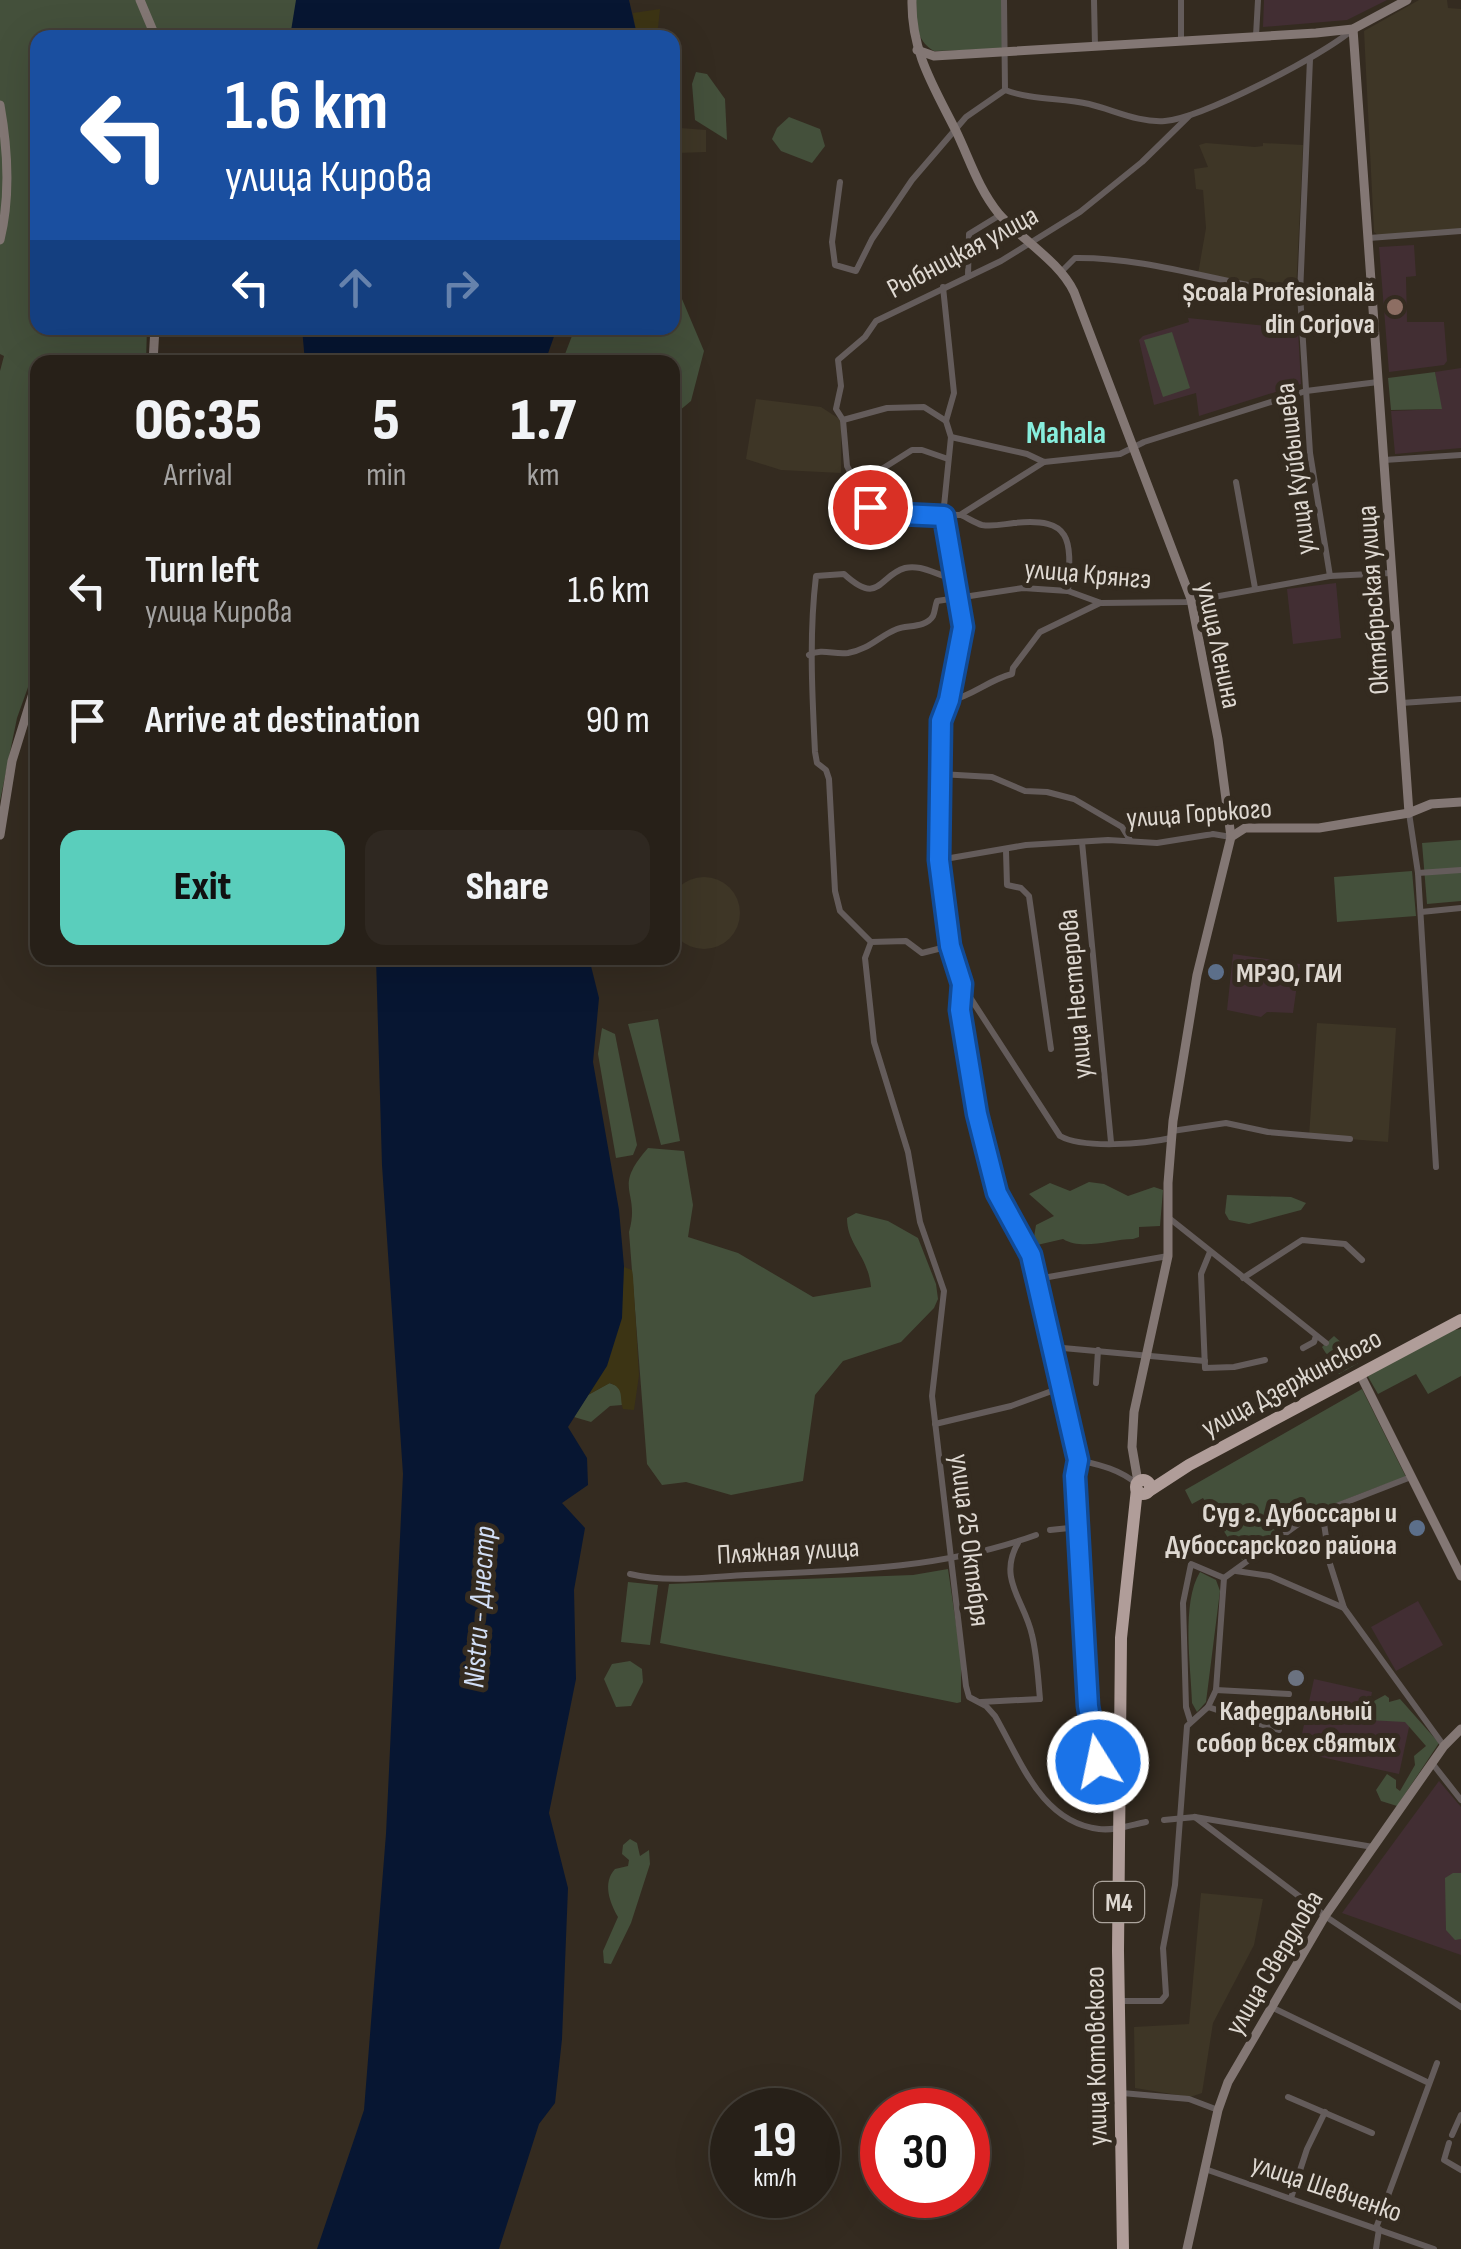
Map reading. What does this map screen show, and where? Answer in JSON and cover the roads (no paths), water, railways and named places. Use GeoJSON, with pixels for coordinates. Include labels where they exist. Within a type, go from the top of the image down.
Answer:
{"type":"FeatureCollection","features":[{"type":"Feature","properties":{"kind":"highway","name":"улица Дзержинского"},"geometry":{"type":"LineString","coordinates":[[1143,1485],[1461,1322]]}},
{"type":"Feature","properties":{"kind":"highway","name":"улица Котовского"},"geometry":{"type":"LineString","coordinates":[[1123,2249],[1118,2002],[1120,1638],[1143,1485]]}},
{"type":"Feature","properties":{"kind":"street"},"geometry":{"type":"LineString","coordinates":[[140,0],[153,30]]}},
{"type":"Feature","properties":{"kind":"street","name":"улица Ленина"},"geometry":{"type":"LineString","coordinates":[[912,0],[917,50],[927,79],[976,181],[1000,215],[1060,272],[1074,292],[1191,599],[1218,739],[1231,837],[1197,975],[1172,1134],[1168,1217]]}},
{"type":"Feature","properties":{"kind":"street"},"geometry":{"type":"LineString","coordinates":[[1004,0],[1005,90]]}},
{"type":"Feature","properties":{"kind":"street"},"geometry":{"type":"LineString","coordinates":[[1094,0],[1095,47]]}},
{"type":"Feature","properties":{"kind":"street"},"geometry":{"type":"LineString","coordinates":[[1181,0],[1181,40]]}},
{"type":"Feature","properties":{"kind":"street"},"geometry":{"type":"LineString","coordinates":[[1256,36],[1258,0]]}},
{"type":"Feature","properties":{"kind":"street"},"geometry":{"type":"LineString","coordinates":[[840,182],[832,242],[835,265],[850,272],[858,270],[888,214],[954,129],[979,106],[1005,90],[1170,121],[1266,81],[1406,0]]}},
{"type":"Feature","properties":{"kind":"street"},"geometry":{"type":"LineString","coordinates":[[917,50],[934,56],[1353,29]]}},
{"type":"Feature","properties":{"kind":"street","name":"Октябрьская улица"},"geometry":{"type":"LineString","coordinates":[[1353,29],[1409,813],[1418,873],[1436,1166]]}},
{"type":"Feature","properties":{"kind":"street","name":"улица Куйбышева"},"geometry":{"type":"LineString","coordinates":[[1310,58],[1300,294],[1312,476],[1330,576]]}},
{"type":"Feature","properties":{"kind":"street"},"geometry":{"type":"LineString","coordinates":[[0,105],[8,166],[0,240]]}},
{"type":"Feature","properties":{"kind":"street","name":"Рыбницкая улица"},"geometry":{"type":"LineString","coordinates":[[843,420],[836,410],[841,386],[840,357],[866,337],[876,321],[968,277],[1080,212],[1142,162],[1194,112]]}},
{"type":"Feature","properties":{"kind":"street"},"geometry":{"type":"LineString","coordinates":[[968,277],[969,234],[1000,215]]}},
{"type":"Feature","properties":{"kind":"street"},"geometry":{"type":"LineString","coordinates":[[1369,238],[1461,230]]}},
{"type":"Feature","properties":{"kind":"street"},"geometry":{"type":"LineString","coordinates":[[1060,272],[1076,258],[1103,258],[1258,290],[1300,294]]}},
{"type":"Feature","properties":{"kind":"street"},"geometry":{"type":"LineString","coordinates":[[943,288],[954,393],[946,422],[951,437],[944,516],[963,627],[949,700],[941,721],[939,860],[950,946],[962,984],[1060,1136],[1074,1142],[1142,1143],[1233,1124],[1268,1132],[1350,1138]]}},
{"type":"Feature","properties":{"kind":"street"},"geometry":{"type":"LineString","coordinates":[[951,437],[1027,454],[1044,462],[1094,459],[1120,454],[1306,391],[1379,382]]}},
{"type":"Feature","properties":{"kind":"street"},"geometry":{"type":"LineString","coordinates":[[946,422],[924,406],[886,408],[843,420],[846,460],[864,500],[880,513],[960,515],[988,525],[1056,525],[1066,539],[1070,562],[1068,591]]}},
{"type":"Feature","properties":{"kind":"street"},"geometry":{"type":"LineString","coordinates":[[851,474],[874,474],[912,450],[948,459]]}},
{"type":"Feature","properties":{"kind":"street"},"geometry":{"type":"LineString","coordinates":[[1384,460],[1461,455]]}},
{"type":"Feature","properties":{"kind":"street"},"geometry":{"type":"LineString","coordinates":[[960,515],[1044,462]]}},
{"type":"Feature","properties":{"kind":"street"},"geometry":{"type":"LineString","coordinates":[[1236,482],[1255,588]]}},
{"type":"Feature","properties":{"kind":"street"},"geometry":{"type":"LineString","coordinates":[[950,946],[922,952],[906,941],[871,942],[840,911],[835,891],[829,778],[817,763],[815,752],[810,655],[816,576],[844,574],[860,586],[873,588],[906,568],[920,567],[952,578]]}},
{"type":"Feature","properties":{"kind":"street","name":"улица Крянгэ"},"geometry":{"type":"LineString","coordinates":[[959,597],[1023,588],[1068,591],[1101,603],[1186,602],[1330,576],[1392,574]]}},
{"type":"Feature","properties":{"kind":"street"},"geometry":{"type":"LineString","coordinates":[[810,655],[818,651],[840,654],[860,650],[892,631],[924,623],[932,616],[937,601],[959,597]]}},
{"type":"Feature","properties":{"kind":"street"},"geometry":{"type":"LineString","coordinates":[[949,700],[965,698],[991,679],[1012,674],[1012,668],[1040,632],[1101,603]]}},
{"type":"Feature","properties":{"kind":"street"},"geometry":{"type":"LineString","coordinates":[[1402,703],[1461,698]]}},
{"type":"Feature","properties":{"kind":"street"},"geometry":{"type":"LineString","coordinates":[[0,834],[12,761],[30,703]]}},
{"type":"Feature","properties":{"kind":"street"},"geometry":{"type":"LineString","coordinates":[[940,774],[992,777],[1025,791],[1074,799],[1122,827],[1130,840]]}},
{"type":"Feature","properties":{"kind":"street","name":"улица Горького"},"geometry":{"type":"LineString","coordinates":[[939,860],[1026,845],[1130,840],[1157,843],[1214,834],[1231,837],[1245,828],[1319,828],[1409,813],[1430,804],[1461,802]]}},
{"type":"Feature","properties":{"kind":"street","name":"улица Нестерова"},"geometry":{"type":"LineString","coordinates":[[1082,842],[1111,1142]]}},
{"type":"Feature","properties":{"kind":"street"},"geometry":{"type":"LineString","coordinates":[[1006,851],[1007,885],[1021,888],[1028,896],[1052,1049]]}},
{"type":"Feature","properties":{"kind":"street"},"geometry":{"type":"LineString","coordinates":[[1418,873],[1461,870]]}},
{"type":"Feature","properties":{"kind":"street"},"geometry":{"type":"LineString","coordinates":[[1420,912],[1461,908]]}},
{"type":"Feature","properties":{"kind":"street","name":"улица 25 Октября"},"geometry":{"type":"LineString","coordinates":[[871,942],[864,958],[874,1042],[908,1152],[920,1222],[944,1291],[932,1396],[949,1560],[969,1697],[995,1716],[1051,1810],[1096,1829],[1146,1822]]}},
{"type":"Feature","properties":{"kind":"street"},"geometry":{"type":"LineString","coordinates":[[962,984],[963,1027],[992,1178],[1031,1255],[1078,1460],[1075,1476],[1088,1706],[1098,1762],[1110,1790],[1121,1801]]}},
{"type":"Feature","properties":{"kind":"street"},"geometry":{"type":"LineString","coordinates":[[1168,1217],[1326,1344]]}},
{"type":"Feature","properties":{"kind":"street","name":"улица Котовского"},"geometry":{"type":"LineString","coordinates":[[1143,1485],[1132,1447],[1134,1412],[1168,1256],[1168,1217]]}},
{"type":"Feature","properties":{"kind":"street"},"geometry":{"type":"LineString","coordinates":[[1243,1278],[1302,1240],[1345,1244],[1362,1260]]}},
{"type":"Feature","properties":{"kind":"street"},"geometry":{"type":"LineString","coordinates":[[1210,1252],[1201,1274],[1205,1368],[1266,1360]]}},
{"type":"Feature","properties":{"kind":"street"},"geometry":{"type":"LineString","coordinates":[[1037,1280],[1168,1256]]}},
{"type":"Feature","properties":{"kind":"street"},"geometry":{"type":"LineString","coordinates":[[1303,1348],[1314,1342],[1316,1336]]}},
{"type":"Feature","properties":{"kind":"street"},"geometry":{"type":"LineString","coordinates":[[1052,1347],[1205,1362]]}},
{"type":"Feature","properties":{"kind":"street"},"geometry":{"type":"LineString","coordinates":[[1096,1382],[1098,1350]]}},
{"type":"Feature","properties":{"kind":"street"},"geometry":{"type":"LineString","coordinates":[[1360,1374],[1461,1576]]}},
{"type":"Feature","properties":{"kind":"street"},"geometry":{"type":"LineString","coordinates":[[935,1424],[1011,1406],[1060,1388]]}},
{"type":"Feature","properties":{"kind":"street"},"geometry":{"type":"LineString","coordinates":[[1078,1460],[1108,1467],[1143,1485]]}},
{"type":"Feature","properties":{"kind":"street"},"geometry":{"type":"LineString","coordinates":[[1224,1578],[1270,1541],[1322,1510],[1412,1478]]}},
{"type":"Feature","properties":{"kind":"street"},"geometry":{"type":"LineString","coordinates":[[1322,1510],[1330,1564],[1344,1608],[1444,1746]]}},
{"type":"Feature","properties":{"kind":"street"},"geometry":{"type":"LineString","coordinates":[[1050,1530],[1080,1526]]}},
{"type":"Feature","properties":{"kind":"street","name":"Пляжная улица"},"geometry":{"type":"LineString","coordinates":[[630,1574],[696,1577],[924,1565],[1036,1536]]}},
{"type":"Feature","properties":{"kind":"street"},"geometry":{"type":"LineString","coordinates":[[979,1702],[1040,1699],[1031,1630],[1010,1579],[1019,1541]]}},
{"type":"Feature","properties":{"kind":"street"},"geometry":{"type":"LineString","coordinates":[[1118,2002],[1162,2000],[1166,1995],[1164,1927],[1176,1885],[1183,1754],[1190,1720],[1186,1708],[1183,1626],[1186,1584],[1191,1564],[1224,1578]]}},
{"type":"Feature","properties":{"kind":"street"},"geometry":{"type":"LineString","coordinates":[[1234,1571],[1270,1576],[1344,1608]]}},
{"type":"Feature","properties":{"kind":"street"},"geometry":{"type":"LineString","coordinates":[[1190,1720],[1208,1706],[1216,1690],[1224,1578]]}},
{"type":"Feature","properties":{"kind":"street"},"geometry":{"type":"LineString","coordinates":[[1216,1690],[1289,1694]]}},
{"type":"Feature","properties":{"kind":"street"},"geometry":{"type":"LineString","coordinates":[[1208,1706],[1279,1730]]}},
{"type":"Feature","properties":{"kind":"street","name":"улица Свердлова"},"geometry":{"type":"LineString","coordinates":[[1187,2249],[1218,2110],[1228,2082],[1325,1916],[1444,1746],[1461,1729]]}},
{"type":"Feature","properties":{"kind":"street"},"geometry":{"type":"LineString","coordinates":[[1432,1763],[1461,1800]]}},
{"type":"Feature","properties":{"kind":"street"},"geometry":{"type":"LineString","coordinates":[[1195,1817],[1325,1916],[1461,2007]]}},
{"type":"Feature","properties":{"kind":"street"},"geometry":{"type":"LineString","coordinates":[[1164,1820],[1195,1817],[1374,1847]]}},
{"type":"Feature","properties":{"kind":"street"},"geometry":{"type":"LineString","coordinates":[[1270,2006],[1429,2084]]}},
{"type":"Feature","properties":{"kind":"street"},"geometry":{"type":"LineString","coordinates":[[1376,2249],[1377,2228],[1437,2063]]}},
{"type":"Feature","properties":{"kind":"street"},"geometry":{"type":"LineString","coordinates":[[1121,2093],[1190,2099],[1218,2110]]}},
{"type":"Feature","properties":{"kind":"street"},"geometry":{"type":"LineString","coordinates":[[1288,2097],[1372,2133]]}},
{"type":"Feature","properties":{"kind":"street"},"geometry":{"type":"LineString","coordinates":[[1291,2198],[1325,2112]]}},
{"type":"Feature","properties":{"kind":"street"},"geometry":{"type":"LineString","coordinates":[[1461,2116],[1444,2160],[1461,2170]]}},
{"type":"Feature","properties":{"kind":"street","name":"улица Шевченко"},"geometry":{"type":"LineString","coordinates":[[1204,2168],[1434,2249]]}},
{"type":"Feature","properties":{"kind":"water"},"geometry":{"type":"Polygon","coordinates":[[[296,0],[629,0],[636,30],[291,30],[296,0]]]}},
{"type":"Feature","properties":{"kind":"water"},"geometry":{"type":"Polygon","coordinates":[[[303,335],[555,335],[547,355],[304,355],[303,335]]]}},
{"type":"Feature","properties":{"kind":"water","name":"Nistru - Днестр"},"geometry":{"type":"Polygon","coordinates":[[[376,965],[591,965],[599,998],[593,1062],[619,1210],[624,1266],[622,1318],[607,1366],[568,1427],[587,1458],[588,1485],[562,1503],[585,1528],[574,1590],[576,1679],[549,1813],[568,1888],[562,2039],[555,2103],[539,2124],[499,2249],[317,2249],[364,2110],[386,1834],[403,1474],[382,1165],[376,965]]]}},
{"type":"Feature","properties":{"kind":"place","name":"Școala Profesională din Corjova"},"geometry":{"type":"Point","coordinates":[1395,307]}},
{"type":"Feature","properties":{"kind":"place","name":"МРЭО, ГАИ"},"geometry":{"type":"Point","coordinates":[1216,972]}},
{"type":"Feature","properties":{"kind":"place","name":"Суд г. Дубоссары и Дубоссарского района"},"geometry":{"type":"Point","coordinates":[1417,1528]}},
{"type":"Feature","properties":{"kind":"place","name":"Кафедральный собор всех святых"},"geometry":{"type":"Point","coordinates":[1296,1678]}},
{"type":"Feature","properties":{"kind":"district","name":"Mahala"},"geometry":{"type":"Point","coordinates":[1066,432]}}]}
